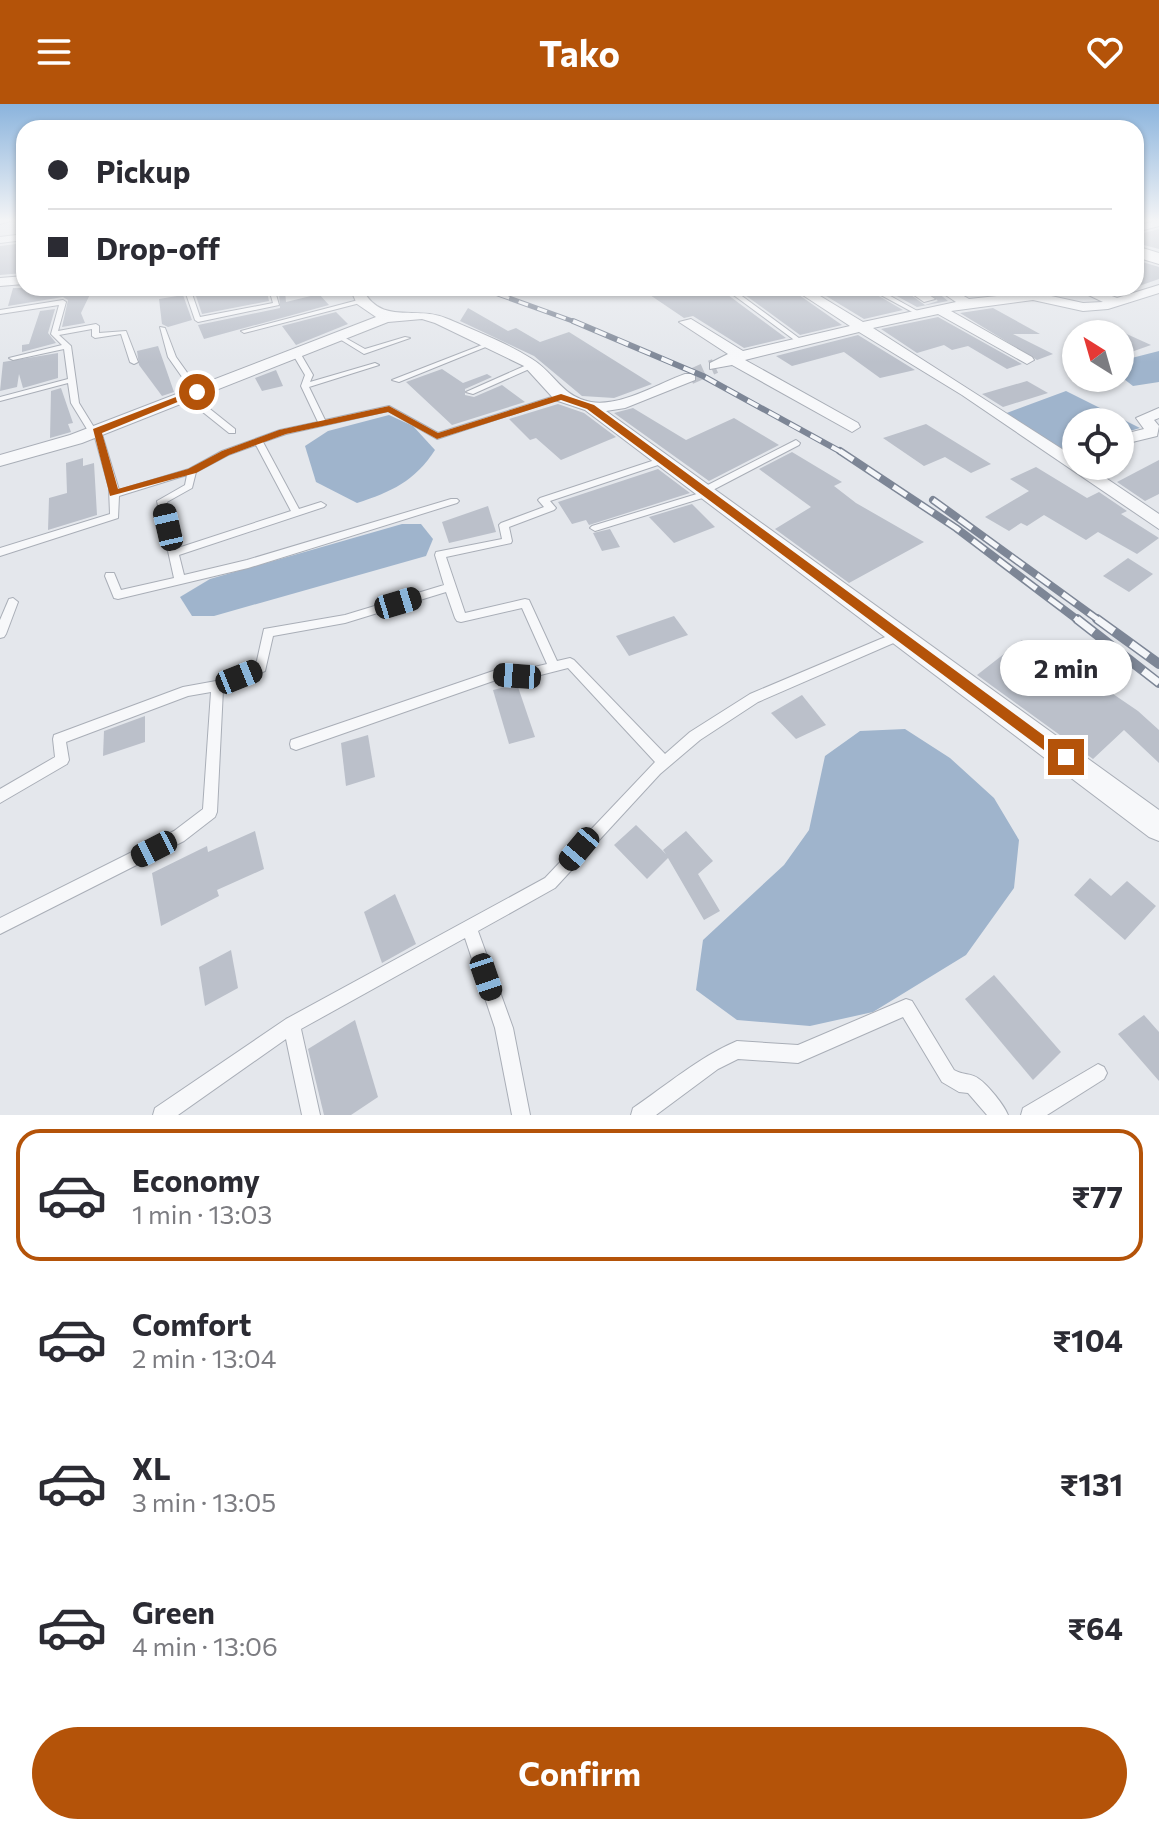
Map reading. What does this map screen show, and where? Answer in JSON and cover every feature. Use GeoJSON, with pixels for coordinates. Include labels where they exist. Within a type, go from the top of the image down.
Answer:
{"type":"FeatureCollection","features":[{"type":"Feature","properties":{"kind":"street"},"geometry":{"type":"LineString","coordinates":[[360,296],[386,318]]}},
{"type":"Feature","properties":{"kind":"street"},"geometry":{"type":"LineString","coordinates":[[810,296],[1062,450]]}},
{"type":"Feature","properties":{"kind":"street"},"geometry":{"type":"LineString","coordinates":[[922,296],[1027,360]]}},
{"type":"Feature","properties":{"kind":"street"},"geometry":{"type":"LineString","coordinates":[[955,296],[967,303]]}},
{"type":"Feature","properties":{"kind":"street"},"geometry":{"type":"LineString","coordinates":[[715,366],[735,357],[918,313],[934,304],[1033,296],[1083,307],[1136,296]]}},
{"type":"Feature","properties":{"kind":"street"},"geometry":{"type":"LineString","coordinates":[[1101,296],[1116,302]]}},
{"type":"Feature","properties":{"kind":"street"},"geometry":{"type":"LineString","coordinates":[[0,461],[95,432],[386,318],[422,315],[440,320],[532,366],[561,397],[591,407],[1159,827]]}},
{"type":"Feature","properties":{"kind":"street"},"geometry":{"type":"LineString","coordinates":[[686,322],[703,336],[718,339],[735,357],[852,427]]}},
{"type":"Feature","properties":{"kind":"street"},"geometry":{"type":"LineString","coordinates":[[591,407],[619,405],[690,377]]}},
{"type":"Feature","properties":{"kind":"street"},"geometry":{"type":"LineString","coordinates":[[1134,436],[1151,432],[1153,429],[1144,418],[1159,413]]}},
{"type":"Feature","properties":{"kind":"street"},"geometry":{"type":"LineString","coordinates":[[1102,480],[1159,523]]}},
{"type":"Feature","properties":{"kind":"lane"},"geometry":{"type":"LineString","coordinates":[[190,296],[198,320],[277,304],[274,296]]}},
{"type":"Feature","properties":{"kind":"lane"},"geometry":{"type":"LineString","coordinates":[[244,331],[356,296]]}},
{"type":"Feature","properties":{"kind":"lane"},"geometry":{"type":"LineString","coordinates":[[738,296],[799,341]]}},
{"type":"Feature","properties":{"kind":"lane"},"geometry":{"type":"LineString","coordinates":[[886,296],[918,313]]}},
{"type":"Feature","properties":{"kind":"lane"},"geometry":{"type":"LineString","coordinates":[[0,312],[63,302],[54,334]]}},
{"type":"Feature","properties":{"kind":"lane"},"geometry":{"type":"LineString","coordinates":[[54,334],[96,326],[95,336],[124,332],[134,362]]}},
{"type":"Feature","properties":{"kind":"lane"},"geometry":{"type":"LineString","coordinates":[[162,328],[172,357],[192,394],[232,431]]}},
{"type":"Feature","properties":{"kind":"lane"},"geometry":{"type":"LineString","coordinates":[[0,552],[115,516],[114,494],[95,432],[75,403],[67,346],[54,334]]}},
{"type":"Feature","properties":{"kind":"lane"},"geometry":{"type":"LineString","coordinates":[[340,337],[364,352],[407,338]]}},
{"type":"Feature","properties":{"kind":"lane"},"geometry":{"type":"LineString","coordinates":[[396,380],[489,344]]}},
{"type":"Feature","properties":{"kind":"lane"},"geometry":{"type":"LineString","coordinates":[[13,358],[67,346]]}},
{"type":"Feature","properties":{"kind":"lane"},"geometry":{"type":"LineString","coordinates":[[296,353],[309,375],[305,386],[323,424]]}},
{"type":"Feature","properties":{"kind":"lane"},"geometry":{"type":"LineString","coordinates":[[305,386],[375,365]]}},
{"type":"Feature","properties":{"kind":"lane"},"geometry":{"type":"LineString","coordinates":[[470,392],[532,366]]}},
{"type":"Feature","properties":{"kind":"lane"},"geometry":{"type":"LineString","coordinates":[[0,399],[72,380]]}},
{"type":"Feature","properties":{"kind":"lane"},"geometry":{"type":"LineString","coordinates":[[114,494],[192,471],[258,441],[389,408],[437,436],[561,397]]}},
{"type":"Feature","properties":{"kind":"lane"},"geometry":{"type":"LineString","coordinates":[[258,441],[297,513]]}},
{"type":"Feature","properties":{"kind":"lane"},"geometry":{"type":"LineString","coordinates":[[595,528],[704,493],[796,443]]}},
{"type":"Feature","properties":{"kind":"lane"},"geometry":{"type":"LineString","coordinates":[[554,667],[525,603],[461,618],[440,555],[507,541],[504,525],[551,508],[543,500],[661,461]]}},
{"type":"Feature","properties":{"kind":"lane"},"geometry":{"type":"LineString","coordinates":[[180,580],[162,501],[189,486],[192,471]]}},
{"type":"Feature","properties":{"kind":"lane"},"geometry":{"type":"LineString","coordinates":[[110,576],[118,595],[248,564],[454,501]]}},
{"type":"Feature","properties":{"kind":"lane"},"geometry":{"type":"LineString","coordinates":[[175,553],[321,505]]}},
{"type":"Feature","properties":{"kind":"lane"},"geometry":{"type":"LineString","coordinates":[[0,796],[62,760],[59,739],[187,691],[217,686],[261,668],[268,632],[345,619],[450,587]]}},
{"type":"Feature","properties":{"kind":"lane"},"geometry":{"type":"LineString","coordinates":[[0,634],[13,602]]}},
{"type":"Feature","properties":{"kind":"lane"},"geometry":{"type":"LineString","coordinates":[[162,1115],[292,1025],[550,883],[593,832],[695,736],[754,698],[902,634]]}},
{"type":"Feature","properties":{"kind":"lane"},"geometry":{"type":"LineString","coordinates":[[296,744],[496,675],[517,676],[570,663],[664,762]]}},
{"type":"Feature","properties":{"kind":"lane"},"geometry":{"type":"LineString","coordinates":[[0,926],[179,836],[210,812],[217,686]]}},
{"type":"Feature","properties":{"kind":"lane"},"geometry":{"type":"LineString","coordinates":[[469,927],[504,1028],[521,1115]]}},
{"type":"Feature","properties":{"kind":"lane"},"geometry":{"type":"LineString","coordinates":[[640,1115],[712,1063],[737,1050],[798,1054],[906,1007],[948,1076],[959,1083],[973,1085],[999,1115]]}},
{"type":"Feature","properties":{"kind":"lane"},"geometry":{"type":"LineString","coordinates":[[292,1025],[311,1115]]}},
{"type":"Feature","properties":{"kind":"lane"},"geometry":{"type":"LineString","coordinates":[[1030,1115],[1098,1073]]}},
{"type":"Feature","properties":{"kind":"water"},"geometry":{"type":"Polygon","coordinates":[[[1159,351],[1159,382],[1134,386],[1134,357],[1159,351]]]}},
{"type":"Feature","properties":{"kind":"water"},"geometry":{"type":"Polygon","coordinates":[[[1063,392],[1100,408],[1062,408],[1062,448],[1004,414],[1063,392]]]}},
{"type":"Feature","properties":{"kind":"water"},"geometry":{"type":"Polygon","coordinates":[[[389,415],[413,426],[435,450],[419,470],[391,490],[357,503],[316,482],[305,446],[328,431],[389,415]]]}},
{"type":"Feature","properties":{"kind":"water"},"geometry":{"type":"Polygon","coordinates":[[[402,524],[421,524],[433,539],[426,556],[214,616],[192,616],[180,597],[210,579],[402,524]]]}},
{"type":"Feature","properties":{"kind":"water"},"geometry":{"type":"Polygon","coordinates":[[[905,729],[950,758],[994,798],[1019,840],[1014,888],[966,955],[873,1012],[810,1026],[737,1020],[696,990],[703,940],[784,865],[809,830],[825,756],[860,731],[905,729]]]}},
{"type":"Feature","properties":{"kind":"building"},"geometry":{"type":"Polygon","coordinates":[[[0,267],[16,267],[16,274],[0,275],[0,267]]]}},
{"type":"Feature","properties":{"kind":"building"},"geometry":{"type":"Polygon","coordinates":[[[1144,267],[1159,267],[1159,279],[1144,284],[1144,267]]]}},
{"type":"Feature","properties":{"kind":"building"},"geometry":{"type":"Polygon","coordinates":[[[13,288],[16,288],[16,296],[89,296],[81,313],[85,323],[62,327],[68,300],[63,297],[8,306],[13,288]]]}},
{"type":"Feature","properties":{"kind":"building"},"geometry":{"type":"Polygon","coordinates":[[[183,296],[192,320],[168,327],[162,324],[159,299],[183,296]]]}},
{"type":"Feature","properties":{"kind":"building"},"geometry":{"type":"Polygon","coordinates":[[[196,296],[268,296],[269,301],[202,314],[196,296]]]}},
{"type":"Feature","properties":{"kind":"building"},"geometry":{"type":"Polygon","coordinates":[[[279,296],[285,296],[286,302],[321,296],[329,305],[204,339],[198,325],[280,308],[279,296]]]}},
{"type":"Feature","properties":{"kind":"building"},"geometry":{"type":"Polygon","coordinates":[[[651,296],[729,296],[786,338],[744,348],[693,316],[684,318],[651,296]]]}},
{"type":"Feature","properties":{"kind":"building"},"geometry":{"type":"Polygon","coordinates":[[[746,296],[800,296],[842,325],[800,335],[746,296]]]}},
{"type":"Feature","properties":{"kind":"building"},"geometry":{"type":"Polygon","coordinates":[[[826,296],[879,296],[903,310],[864,319],[826,296]]]}},
{"type":"Feature","properties":{"kind":"building"},"geometry":{"type":"Polygon","coordinates":[[[897,296],[912,296],[925,305],[938,301],[933,296],[942,296],[948,301],[917,307],[897,296]]]}},
{"type":"Feature","properties":{"kind":"building"},"geometry":{"type":"Polygon","coordinates":[[[468,308],[508,331],[516,328],[540,342],[569,332],[652,384],[614,398],[582,396],[534,356],[460,321],[468,308]]]}},
{"type":"Feature","properties":{"kind":"building"},"geometry":{"type":"Polygon","coordinates":[[[993,308],[1040,334],[1013,334],[1053,354],[1037,360],[960,313],[993,308]]]}},
{"type":"Feature","properties":{"kind":"building"},"geometry":{"type":"Polygon","coordinates":[[[55,309],[48,333],[56,343],[22,352],[22,345],[29,344],[40,311],[55,309]]]}},
{"type":"Feature","properties":{"kind":"building"},"geometry":{"type":"Polygon","coordinates":[[[336,312],[348,324],[296,345],[282,326],[336,312]]]}},
{"type":"Feature","properties":{"kind":"building"},"geometry":{"type":"Polygon","coordinates":[[[938,317],[1022,364],[1007,369],[968,346],[952,350],[944,345],[917,353],[881,329],[938,317]]]}},
{"type":"Feature","properties":{"kind":"building"},"geometry":{"type":"Polygon","coordinates":[[[858,335],[915,370],[880,378],[844,352],[792,366],[776,356],[858,335]]]}},
{"type":"Feature","properties":{"kind":"building"},"geometry":{"type":"Polygon","coordinates":[[[1134,337],[1151,345],[1134,351],[1134,337]]]}},
{"type":"Feature","properties":{"kind":"building"},"geometry":{"type":"Polygon","coordinates":[[[158,346],[174,392],[162,396],[139,365],[137,351],[158,346]]]}},
{"type":"Feature","properties":{"kind":"building"},"geometry":{"type":"Polygon","coordinates":[[[58,353],[58,378],[23,388],[19,374],[17,387],[0,391],[3,362],[58,353]]]}},
{"type":"Feature","properties":{"kind":"building"},"geometry":{"type":"Polygon","coordinates":[[[442,369],[463,383],[487,374],[492,377],[465,389],[465,395],[474,397],[502,385],[525,402],[452,425],[406,382],[442,369]]]}},
{"type":"Feature","properties":{"kind":"building"},"geometry":{"type":"Polygon","coordinates":[[[276,370],[283,386],[262,391],[255,378],[276,370]]]}},
{"type":"Feature","properties":{"kind":"building"},"geometry":{"type":"Polygon","coordinates":[[[1027,381],[1048,393],[1003,407],[982,394],[1027,381]]]}},
{"type":"Feature","properties":{"kind":"building"},"geometry":{"type":"Polygon","coordinates":[[[61,388],[73,423],[68,424],[71,432],[50,438],[51,391],[61,388]]]}},
{"type":"Feature","properties":{"kind":"building"},"geometry":{"type":"Polygon","coordinates":[[[558,404],[584,413],[616,437],[561,460],[536,438],[530,440],[509,419],[558,404]]]}},
{"type":"Feature","properties":{"kind":"building"},"geometry":{"type":"Polygon","coordinates":[[[633,408],[686,440],[734,418],[779,445],[709,481],[614,413],[633,408]]]}},
{"type":"Feature","properties":{"kind":"building"},"geometry":{"type":"Polygon","coordinates":[[[926,424],[991,464],[971,473],[945,457],[924,466],[883,438],[926,424]]]}},
{"type":"Feature","properties":{"kind":"building"},"geometry":{"type":"Polygon","coordinates":[[[792,452],[842,482],[834,486],[856,503],[924,542],[849,583],[775,529],[811,507],[759,469],[792,452]]]}},
{"type":"Feature","properties":{"kind":"building"},"geometry":{"type":"Polygon","coordinates":[[[83,458],[83,466],[94,463],[97,515],[48,530],[49,498],[67,493],[66,463],[83,458]]]}},
{"type":"Feature","properties":{"kind":"building"},"geometry":{"type":"Polygon","coordinates":[[[1159,460],[1159,494],[1145,501],[1117,482],[1134,480],[1134,473],[1159,460]]]}},
{"type":"Feature","properties":{"kind":"building"},"geometry":{"type":"Polygon","coordinates":[[[1036,467],[1087,498],[1099,492],[1127,511],[1121,514],[1159,538],[1137,554],[1098,532],[1086,540],[1044,515],[1027,526],[1021,523],[1009,531],[985,517],[1029,491],[1010,479],[1036,467]]]}},
{"type":"Feature","properties":{"kind":"building"},"geometry":{"type":"Polygon","coordinates":[[[658,469],[690,493],[589,525],[586,520],[572,524],[558,502],[658,469]]]}},
{"type":"Feature","properties":{"kind":"building"},"geometry":{"type":"Polygon","coordinates":[[[692,504],[715,527],[674,543],[649,517],[692,504]]]}},
{"type":"Feature","properties":{"kind":"building"},"geometry":{"type":"Polygon","coordinates":[[[488,506],[496,532],[449,543],[442,522],[488,506]]]}},
{"type":"Feature","properties":{"kind":"building"},"geometry":{"type":"Polygon","coordinates":[[[610,529],[620,547],[602,551],[593,533],[610,529]]]}},
{"type":"Feature","properties":{"kind":"building"},"geometry":{"type":"Polygon","coordinates":[[[1128,558],[1153,574],[1129,592],[1103,576],[1128,558]]]}},
{"type":"Feature","properties":{"kind":"building"},"geometry":{"type":"Polygon","coordinates":[[[674,616],[688,635],[629,656],[616,636],[674,616]]]}},
{"type":"Feature","properties":{"kind":"building"},"geometry":{"type":"Polygon","coordinates":[[[1022,640],[1066,671],[1072,666],[1138,711],[1159,730],[1159,763],[1124,730],[1093,759],[977,675],[1022,640]]]}},
{"type":"Feature","properties":{"kind":"building"},"geometry":{"type":"Polygon","coordinates":[[[517,684],[535,737],[509,744],[493,690],[517,684]]]}},
{"type":"Feature","properties":{"kind":"building"},"geometry":{"type":"Polygon","coordinates":[[[802,695],[826,725],[796,739],[771,713],[802,695]]]}},
{"type":"Feature","properties":{"kind":"building"},"geometry":{"type":"Polygon","coordinates":[[[145,716],[145,742],[103,756],[104,731],[145,716]]]}},
{"type":"Feature","properties":{"kind":"building"},"geometry":{"type":"Polygon","coordinates":[[[368,735],[375,777],[346,786],[341,743],[368,735]]]}},
{"type":"Feature","properties":{"kind":"building"},"geometry":{"type":"Polygon","coordinates":[[[636,825],[666,854],[663,850],[686,831],[713,861],[698,874],[720,911],[704,920],[668,858],[647,879],[614,845],[636,825]]]}},
{"type":"Feature","properties":{"kind":"building"},"geometry":{"type":"Polygon","coordinates":[[[255,831],[264,869],[217,890],[219,896],[161,926],[152,873],[207,846],[208,852],[255,831]]]}},
{"type":"Feature","properties":{"kind":"building"},"geometry":{"type":"Polygon","coordinates":[[[1090,878],[1111,896],[1127,881],[1156,906],[1125,940],[1074,895],[1090,878]]]}},
{"type":"Feature","properties":{"kind":"building"},"geometry":{"type":"Polygon","coordinates":[[[395,894],[416,944],[382,963],[364,912],[395,894]]]}},
{"type":"Feature","properties":{"kind":"building"},"geometry":{"type":"Polygon","coordinates":[[[231,950],[238,988],[205,1006],[199,967],[231,950]]]}},
{"type":"Feature","properties":{"kind":"building"},"geometry":{"type":"Polygon","coordinates":[[[994,975],[1061,1052],[1033,1080],[965,999],[994,975]]]}},
{"type":"Feature","properties":{"kind":"building"},"geometry":{"type":"Polygon","coordinates":[[[1144,1015],[1159,1032],[1159,1081],[1118,1034],[1144,1015]]]}},
{"type":"Feature","properties":{"kind":"building"},"geometry":{"type":"Polygon","coordinates":[[[355,1020],[378,1097],[351,1115],[324,1115],[308,1049],[355,1020]]]}},
{"type":"Feature","properties":{"kind":"tunnel"},"geometry":{"type":"LineString","coordinates":[[690,377],[715,366]]}},
{"type":"Feature","properties":{"kind":"railway"},"geometry":{"type":"LineString","coordinates":[[503,296],[576,322]]}},
{"type":"Feature","properties":{"kind":"railway"},"geometry":{"type":"LineString","coordinates":[[576,322],[703,376],[843,453]]}},
{"type":"Feature","properties":{"kind":"railway"},"geometry":{"type":"LineString","coordinates":[[840,451],[956,528],[1079,621]]}},
{"type":"Feature","properties":{"kind":"railway"},"geometry":{"type":"LineString","coordinates":[[933,500],[1100,621]]}},
{"type":"Feature","properties":{"kind":"railway"},"geometry":{"type":"LineString","coordinates":[[1077,619],[1159,683]]}},
{"type":"Feature","properties":{"kind":"railway"},"geometry":{"type":"LineString","coordinates":[[1097,619],[1159,664]]}},
{"type":"Feature","properties":{"kind":"route"},"geometry":{"type":"LineString","coordinates":[[197,392],[97,431],[114,494],[192,471],[225,453],[283,432],[389,408],[437,436],[561,397],[591,407],[1066,757]]}}]}
